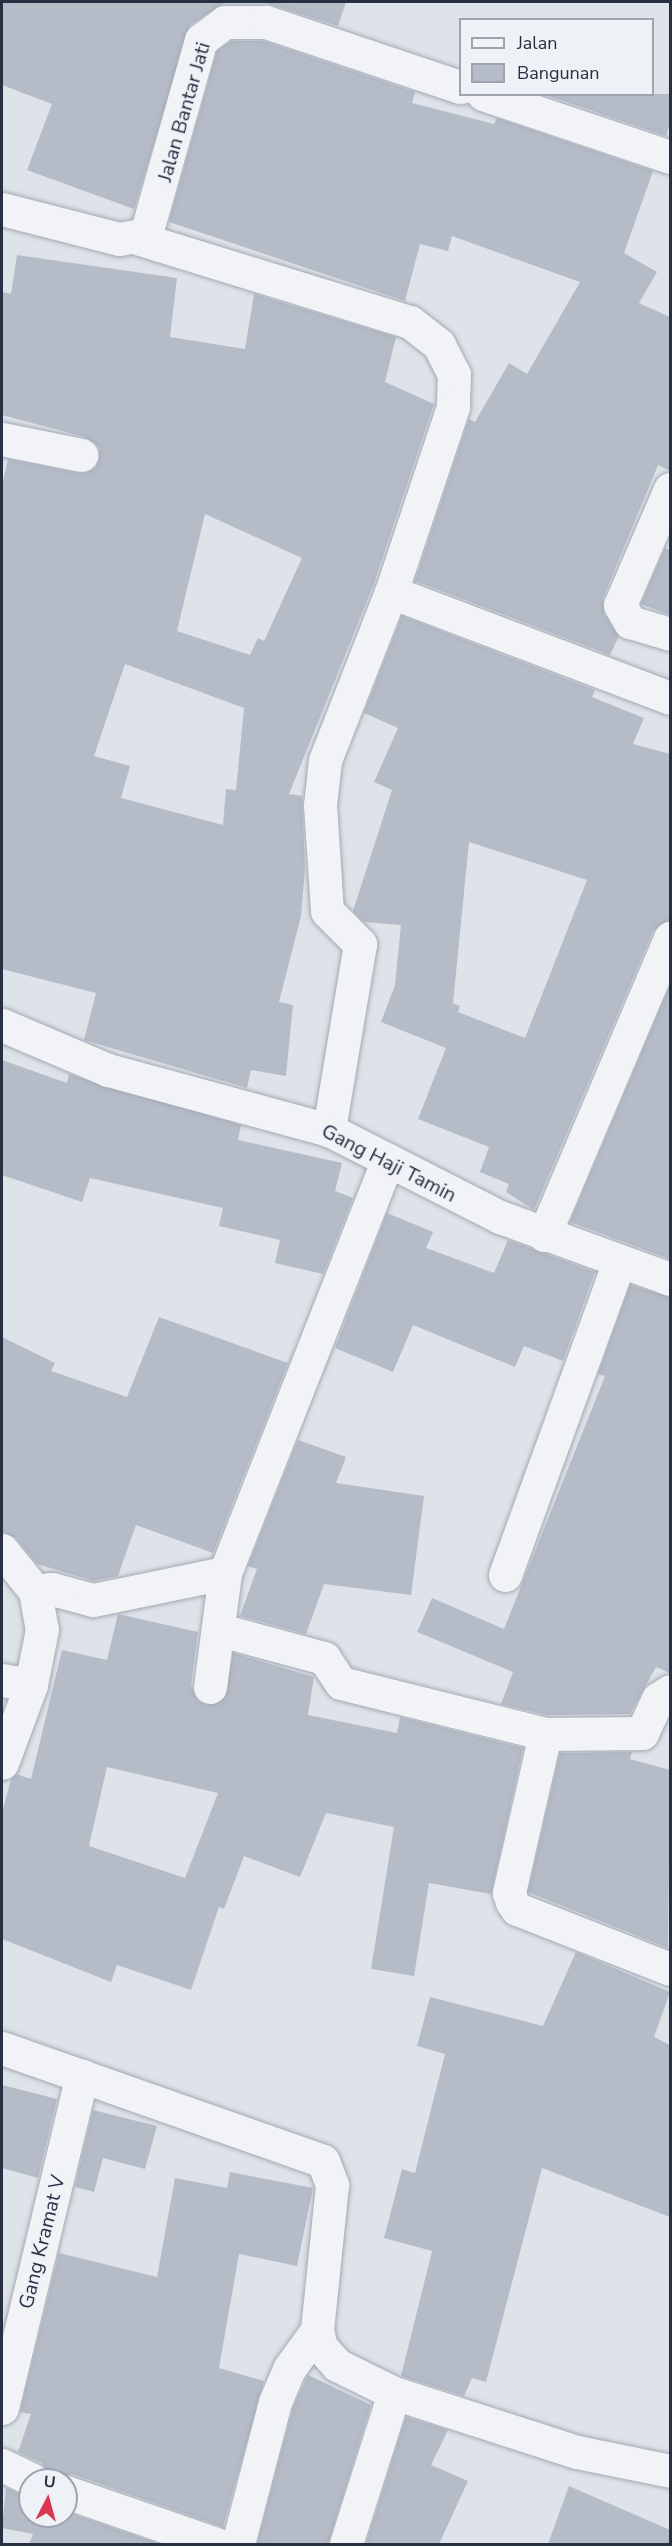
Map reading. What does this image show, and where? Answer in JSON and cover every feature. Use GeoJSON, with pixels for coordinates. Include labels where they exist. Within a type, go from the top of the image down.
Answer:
{"type":"FeatureCollection","features":[{"type":"Feature","properties":{"kind":"street"},"geometry":{"type":"LineString","coordinates":[[201,40],[209,2]]}},
{"type":"Feature","properties":{"kind":"street","name":"Jalan Bantar Jati"},"geometry":{"type":"LineString","coordinates":[[140,239],[152,226],[201,40],[225,22],[270,12],[459,87]]}},
{"type":"Feature","properties":{"kind":"street"},"geometry":{"type":"LineString","coordinates":[[489,96],[670,157]]}},
{"type":"Feature","properties":{"kind":"street"},"geometry":{"type":"LineString","coordinates":[[2,212],[119,239],[140,239],[410,322],[439,345],[454,374],[453,407],[391,592],[330,741],[322,780],[327,911],[360,944],[329,1130]]}},
{"type":"Feature","properties":{"kind":"street"},"geometry":{"type":"LineString","coordinates":[[2,439],[81,455]]}},
{"type":"Feature","properties":{"kind":"street"},"geometry":{"type":"LineString","coordinates":[[670,489],[620,605],[630,622],[670,634]]}},
{"type":"Feature","properties":{"kind":"street"},"geometry":{"type":"LineString","coordinates":[[391,592],[670,698]]}},
{"type":"Feature","properties":{"kind":"street"},"geometry":{"type":"LineString","coordinates":[[544,1234],[670,938]]}},
{"type":"Feature","properties":{"kind":"street","name":"Gang Haji Tamin"},"geometry":{"type":"LineString","coordinates":[[2,1025],[108,1070],[329,1130],[544,1234],[670,1279]]}},
{"type":"Feature","properties":{"kind":"street"},"geometry":{"type":"LineString","coordinates":[[210,1687],[220,1630],[225,1573],[388,1160]]}},
{"type":"Feature","properties":{"kind":"street"},"geometry":{"type":"LineString","coordinates":[[505,1575],[619,1261]]}},
{"type":"Feature","properties":{"kind":"street"},"geometry":{"type":"LineString","coordinates":[[2,1550],[35,1591],[42,1629],[16,1682],[2,1763]]}},
{"type":"Feature","properties":{"kind":"street"},"geometry":{"type":"LineString","coordinates":[[35,1591],[52,1589],[93,1600],[225,1573]]}},
{"type":"Feature","properties":{"kind":"street"},"geometry":{"type":"LineString","coordinates":[[220,1630],[324,1658],[341,1683],[545,1734],[642,1733],[658,1699],[670,1691]]}},
{"type":"Feature","properties":{"kind":"street"},"geometry":{"type":"LineString","coordinates":[[545,1734],[509,1893],[512,1902],[517,1909],[670,1969]]}},
{"type":"Feature","properties":{"kind":"street"},"geometry":{"type":"LineString","coordinates":[[2,2048],[323,2161],[332,2185],[317,2330],[327,2356],[394,2393],[577,2452],[670,2471]]}},
{"type":"Feature","properties":{"kind":"street","name":"Gang Kramat V"},"geometry":{"type":"LineString","coordinates":[[2,2408],[82,2076]]}},
{"type":"Feature","properties":{"kind":"street"},"geometry":{"type":"LineString","coordinates":[[238,2544],[275,2402],[289,2369],[317,2330]]}},
{"type":"Feature","properties":{"kind":"street"},"geometry":{"type":"LineString","coordinates":[[346,2544],[394,2393]]}},
{"type":"Feature","properties":{"kind":"street"},"geometry":{"type":"LineString","coordinates":[[2,2466],[18,2473]]}},
{"type":"Feature","properties":{"kind":"street"},"geometry":{"type":"LineString","coordinates":[[78,2496],[216,2544]]}},
{"type":"Feature","properties":{"kind":"building"},"geometry":{"type":"Polygon","coordinates":[[[2,2],[346,2],[338,26],[266,3],[224,3],[190,25],[134,209],[27,170],[52,104],[2,85],[2,2]]]}},
{"type":"Feature","properties":{"kind":"building"},"geometry":{"type":"Polygon","coordinates":[[[231,41],[263,41],[415,92],[412,103],[494,124],[497,118],[653,171],[624,253],[657,272],[639,303],[670,317],[670,471],[658,465],[603,598],[604,614],[619,636],[610,655],[415,581],[469,419],[475,422],[509,363],[527,374],[580,282],[452,236],[448,251],[420,244],[405,301],[169,222],[217,51],[231,41]]]}},
{"type":"Feature","properties":{"kind":"building"},"geometry":{"type":"Polygon","coordinates":[[[670,94],[670,124],[666,136],[549,96],[670,94]]]}},
{"type":"Feature","properties":{"kind":"building"},"geometry":{"type":"Polygon","coordinates":[[[17,255],[177,278],[170,337],[245,349],[254,294],[396,337],[385,382],[434,404],[373,586],[289,794],[302,796],[305,869],[301,916],[279,1002],[293,1005],[286,1076],[251,1070],[247,1088],[84,1040],[96,993],[2,969],[2,486],[8,459],[78,473],[95,468],[99,458],[99,448],[85,437],[2,415],[2,292],[11,294],[17,255]],[[205,514],[177,631],[250,655],[258,638],[264,641],[302,558],[205,514]],[[125,664],[94,756],[130,766],[121,798],[223,825],[226,789],[236,790],[244,708],[125,664]]]}},
{"type":"Feature","properties":{"kind":"building"},"geometry":{"type":"Polygon","coordinates":[[[665,548],[670,550],[670,615],[641,604],[665,548]]]}},
{"type":"Feature","properties":{"kind":"building"},"geometry":{"type":"Polygon","coordinates":[[[402,616],[595,690],[592,697],[644,718],[633,744],[670,754],[670,920],[653,931],[534,1210],[506,1192],[509,1184],[480,1172],[489,1147],[418,1119],[446,1048],[381,1022],[395,985],[401,925],[364,922],[353,911],[392,790],[374,782],[398,728],[364,713],[402,616]],[[469,842],[453,1003],[460,1006],[458,1012],[525,1038],[587,880],[469,842]]]}},
{"type":"Feature","properties":{"kind":"building"},"geometry":{"type":"Polygon","coordinates":[[[670,985],[670,1259],[570,1222],[670,985]]]}},
{"type":"Feature","properties":{"kind":"building"},"geometry":{"type":"Polygon","coordinates":[[[2,1060],[67,1083],[69,1074],[241,1125],[238,1140],[342,1163],[335,1191],[353,1198],[323,1274],[275,1263],[280,1240],[219,1226],[223,1208],[90,1178],[82,1202],[2,1175],[2,1060]]]}},
{"type":"Feature","properties":{"kind":"building"},"geometry":{"type":"Polygon","coordinates":[[[387,1213],[433,1232],[426,1248],[494,1273],[508,1240],[595,1272],[563,1361],[524,1346],[515,1367],[413,1325],[393,1372],[335,1348],[387,1213]]]}},
{"type":"Feature","properties":{"kind":"building"},"geometry":{"type":"Polygon","coordinates":[[[630,1285],[670,1297],[670,1673],[656,1667],[630,1714],[547,1715],[501,1704],[513,1672],[417,1632],[432,1598],[504,1629],[605,1376],[598,1374],[630,1285]]]}},
{"type":"Feature","properties":{"kind":"building"},"geometry":{"type":"Polygon","coordinates":[[[159,1317],[288,1363],[213,1553],[136,1525],[118,1576],[94,1581],[37,1564],[16,1538],[2,1532],[2,1337],[55,1363],[51,1371],[127,1397],[159,1317]]]}},
{"type":"Feature","properties":{"kind":"building"},"geometry":{"type":"Polygon","coordinates":[[[298,1440],[346,1457],[336,1483],[424,1496],[411,1595],[324,1584],[306,1634],[240,1616],[257,1569],[248,1566],[298,1440]]]}},
{"type":"Feature","properties":{"kind":"building"},"geometry":{"type":"Polygon","coordinates":[[[118,1614],[198,1632],[191,1685],[198,1701],[207,1705],[225,1698],[233,1653],[314,1677],[308,1715],[397,1733],[400,1717],[523,1748],[491,1894],[429,1883],[414,1976],[371,1969],[394,1827],[326,1813],[300,1877],[244,1856],[224,1909],[219,1907],[191,1990],[117,1965],[111,1982],[2,1939],[2,1813],[11,1779],[16,1774],[31,1779],[62,1650],[107,1660],[118,1614]],[[107,1767],[89,1846],[185,1878],[218,1793],[107,1767]]]}},
{"type":"Feature","properties":{"kind":"building"},"geometry":{"type":"Polygon","coordinates":[[[632,1752],[630,1759],[670,1770],[668,1948],[528,1892],[560,1753],[632,1752]]]}},
{"type":"Feature","properties":{"kind":"building"},"geometry":{"type":"Polygon","coordinates":[[[576,1952],[670,1992],[654,2037],[670,2045],[670,2217],[542,2168],[486,2382],[472,2378],[464,2396],[401,2376],[432,2251],[384,2238],[402,2169],[415,2173],[445,2054],[417,2046],[430,1997],[543,2026],[576,1952]]]}},
{"type":"Feature","properties":{"kind":"building"},"geometry":{"type":"Polygon","coordinates":[[[2,2085],[57,2099],[38,2178],[2,2168],[2,2085]]]}},
{"type":"Feature","properties":{"kind":"building"},"geometry":{"type":"Polygon","coordinates":[[[93,2110],[157,2126],[145,2169],[103,2158],[94,2192],[75,2187],[93,2110]]]}},
{"type":"Feature","properties":{"kind":"building"},"geometry":{"type":"Polygon","coordinates":[[[230,2172],[313,2188],[297,2266],[239,2254],[219,2368],[264,2381],[223,2527],[78,2476],[78,2468],[45,2468],[42,2463],[18,2452],[31,2414],[20,2412],[59,2253],[157,2277],[175,2178],[227,2188],[230,2172]]]}},
{"type":"Feature","properties":{"kind":"building"},"geometry":{"type":"Polygon","coordinates":[[[308,2375],[371,2405],[328,2544],[257,2544],[293,2408],[308,2375]]]}},
{"type":"Feature","properties":{"kind":"building"},"geometry":{"type":"Polygon","coordinates":[[[406,2417],[448,2430],[431,2465],[468,2481],[439,2544],[366,2544],[406,2417]]]}},
{"type":"Feature","properties":{"kind":"building"},"geometry":{"type":"Polygon","coordinates":[[[569,2486],[670,2530],[670,2544],[548,2544],[569,2486]]]}},
{"type":"Feature","properties":{"kind":"building"},"geometry":{"type":"Polygon","coordinates":[[[6,2488],[18,2493],[18,2528],[78,2528],[78,2516],[160,2544],[29,2544],[33,2534],[2,2528],[6,2488]]]}}]}
